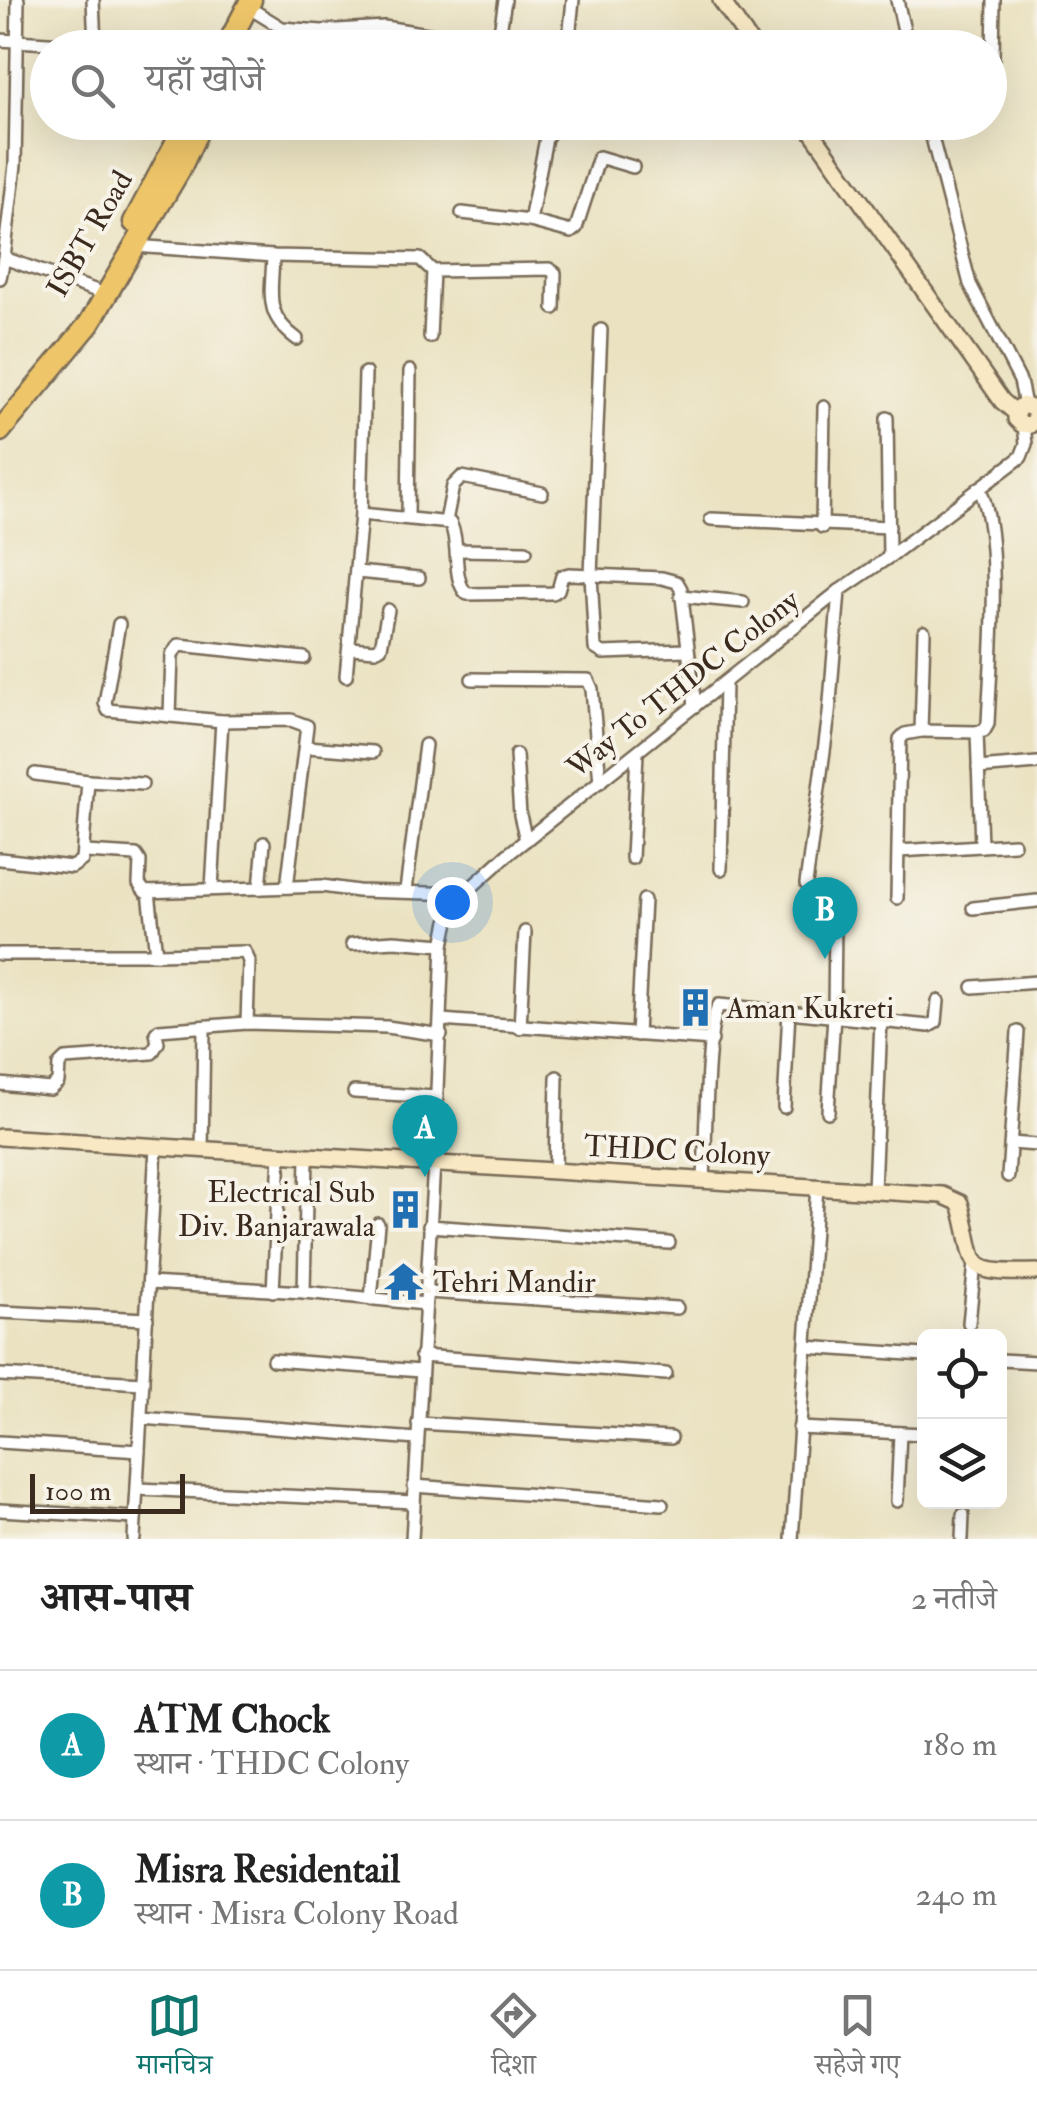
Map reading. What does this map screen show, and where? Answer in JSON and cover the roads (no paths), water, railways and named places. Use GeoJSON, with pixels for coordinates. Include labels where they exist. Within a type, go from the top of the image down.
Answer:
{"type":"FeatureCollection","features":[{"type":"Feature","properties":{"kind":"highway"},"geometry":{"type":"LineString","coordinates":[[238,30],[256,4]]}},
{"type":"Feature","properties":{"kind":"highway"},"geometry":{"type":"LineString","coordinates":[[245,30],[256,4]]}},
{"type":"Feature","properties":{"kind":"highway","name":"ISBT Road"},"geometry":{"type":"LineString","coordinates":[[0,417],[29,385],[97,291],[177,140]]}},
{"type":"Feature","properties":{"kind":"highway"},"geometry":{"type":"LineString","coordinates":[[0,432],[89,324],[194,140]]}},
{"type":"Feature","properties":{"kind":"street"},"geometry":{"type":"LineString","coordinates":[[0,278],[15,165],[18,0]]}},
{"type":"Feature","properties":{"kind":"street"},"geometry":{"type":"LineString","coordinates":[[93,0],[95,30]]}},
{"type":"Feature","properties":{"kind":"street"},"geometry":{"type":"LineString","coordinates":[[500,30],[505,0]]}},
{"type":"Feature","properties":{"kind":"street"},"geometry":{"type":"LineString","coordinates":[[570,30],[573,0]]}},
{"type":"Feature","properties":{"kind":"street"},"geometry":{"type":"LineString","coordinates":[[721,0],[742,30]]}},
{"type":"Feature","properties":{"kind":"street"},"geometry":{"type":"LineString","coordinates":[[896,0],[904,30]]}},
{"type":"Feature","properties":{"kind":"street"},"geometry":{"type":"LineString","coordinates":[[993,30],[994,0]]}},
{"type":"Feature","properties":{"kind":"street"},"geometry":{"type":"LineString","coordinates":[[256,4],[282,28],[309,30]]}},
{"type":"Feature","properties":{"kind":"street"},"geometry":{"type":"LineString","coordinates":[[338,30],[404,30]]}},
{"type":"Feature","properties":{"kind":"street"},"geometry":{"type":"LineString","coordinates":[[0,40],[30,42]]}},
{"type":"Feature","properties":{"kind":"street"},"geometry":{"type":"LineString","coordinates":[[530,221],[546,140]]}},
{"type":"Feature","properties":{"kind":"street"},"geometry":{"type":"LineString","coordinates":[[817,140],[1002,401],[1030,416]]}},
{"type":"Feature","properties":{"kind":"street"},"geometry":{"type":"LineString","coordinates":[[933,140],[970,284],[1020,381],[1030,416]]}},
{"type":"Feature","properties":{"kind":"street"},"geometry":{"type":"LineString","coordinates":[[462,213],[530,221],[566,233],[574,231],[597,158],[603,156],[633,167]]}},
{"type":"Feature","properties":{"kind":"street"},"geometry":{"type":"LineString","coordinates":[[134,246],[274,256],[420,259],[433,271],[549,269],[554,273],[554,308]]}},
{"type":"Feature","properties":{"kind":"street"},"geometry":{"type":"LineString","coordinates":[[274,256],[272,310],[276,321],[297,339]]}},
{"type":"Feature","properties":{"kind":"street"},"geometry":{"type":"LineString","coordinates":[[4,258],[97,291]]}},
{"type":"Feature","properties":{"kind":"street"},"geometry":{"type":"LineString","coordinates":[[430,337],[433,271]]}},
{"type":"Feature","properties":{"kind":"street"},"geometry":{"type":"LineString","coordinates":[[600,330],[590,575],[597,652],[686,650]]}},
{"type":"Feature","properties":{"kind":"street"},"geometry":{"type":"LineString","coordinates":[[408,516],[410,371]]}},
{"type":"Feature","properties":{"kind":"street"},"geometry":{"type":"LineString","coordinates":[[346,676],[361,514],[366,372]]}},
{"type":"Feature","properties":{"kind":"street"},"geometry":{"type":"LineString","coordinates":[[822,527],[824,407]]}},
{"type":"Feature","properties":{"kind":"street","name":"Way To THDC Colony"},"geometry":{"type":"LineString","coordinates":[[441,1027],[443,944],[448,922],[464,894],[526,840],[839,591],[889,558],[1021,457],[1030,416]]}},
{"type":"Feature","properties":{"kind":"street"},"geometry":{"type":"LineString","coordinates":[[887,418],[889,558]]}},
{"type":"Feature","properties":{"kind":"street"},"geometry":{"type":"LineString","coordinates":[[446,521],[453,486],[462,477],[542,493]]}},
{"type":"Feature","properties":{"kind":"street"},"geometry":{"type":"LineString","coordinates":[[897,898],[900,739],[904,734],[921,731],[984,731],[988,724],[992,565],[988,507],[979,488]]}},
{"type":"Feature","properties":{"kind":"street"},"geometry":{"type":"LineString","coordinates":[[361,514],[446,521],[453,527],[461,588],[468,594],[552,594],[564,575],[672,580],[679,584],[694,706]]}},
{"type":"Feature","properties":{"kind":"street"},"geometry":{"type":"LineString","coordinates":[[711,519],[889,528]]}},
{"type":"Feature","properties":{"kind":"street"},"geometry":{"type":"LineString","coordinates":[[458,550],[526,551]]}},
{"type":"Feature","properties":{"kind":"street"},"geometry":{"type":"LineString","coordinates":[[357,572],[419,578]]}},
{"type":"Feature","properties":{"kind":"street"},"geometry":{"type":"LineString","coordinates":[[806,884],[831,696],[839,591]]}},
{"type":"Feature","properties":{"kind":"street"},"geometry":{"type":"LineString","coordinates":[[681,596],[743,602]]}},
{"type":"Feature","properties":{"kind":"street"},"geometry":{"type":"LineString","coordinates":[[350,648],[379,650],[388,610]]}},
{"type":"Feature","properties":{"kind":"street"},"geometry":{"type":"LineString","coordinates":[[119,624],[106,707],[112,712],[222,721],[300,721],[308,726],[287,887]]}},
{"type":"Feature","properties":{"kind":"street"},"geometry":{"type":"LineString","coordinates":[[921,731],[924,632]]}},
{"type":"Feature","properties":{"kind":"street"},"geometry":{"type":"LineString","coordinates":[[170,716],[172,654],[179,645],[304,658]]}},
{"type":"Feature","properties":{"kind":"street"},"geometry":{"type":"LineString","coordinates":[[472,679],[588,680],[600,782]]}},
{"type":"Feature","properties":{"kind":"street"},"geometry":{"type":"LineString","coordinates":[[720,869],[725,683]]}},
{"type":"Feature","properties":{"kind":"street"},"geometry":{"type":"LineString","coordinates":[[212,888],[222,721]]}},
{"type":"Feature","properties":{"kind":"street"},"geometry":{"type":"LineString","coordinates":[[977,732],[981,846]]}},
{"type":"Feature","properties":{"kind":"street"},"geometry":{"type":"LineString","coordinates":[[406,890],[424,745]]}},
{"type":"Feature","properties":{"kind":"street"},"geometry":{"type":"LineString","coordinates":[[307,747],[373,752]]}},
{"type":"Feature","properties":{"kind":"street"},"geometry":{"type":"LineString","coordinates":[[632,858],[637,754]]}},
{"type":"Feature","properties":{"kind":"street"},"geometry":{"type":"LineString","coordinates":[[516,755],[520,816],[526,840]]}},
{"type":"Feature","properties":{"kind":"street"},"geometry":{"type":"LineString","coordinates":[[978,768],[1037,763]]}},
{"type":"Feature","properties":{"kind":"street"},"geometry":{"type":"LineString","coordinates":[[35,774],[142,784]]}},
{"type":"Feature","properties":{"kind":"street"},"geometry":{"type":"LineString","coordinates":[[0,860],[72,868],[79,864],[84,852],[88,781]]}},
{"type":"Feature","properties":{"kind":"street"},"geometry":{"type":"LineString","coordinates":[[260,888],[264,843]]}},
{"type":"Feature","properties":{"kind":"street"},"geometry":{"type":"LineString","coordinates":[[898,852],[1014,844]]}},
{"type":"Feature","properties":{"kind":"street"},"geometry":{"type":"LineString","coordinates":[[84,852],[136,855],[140,861],[140,888],[149,892],[322,886],[368,892],[464,894]]}},
{"type":"Feature","properties":{"kind":"street"},"geometry":{"type":"LineString","coordinates":[[149,892],[156,954]]}},
{"type":"Feature","properties":{"kind":"street"},"geometry":{"type":"LineString","coordinates":[[637,1035],[644,900]]}},
{"type":"Feature","properties":{"kind":"street"},"geometry":{"type":"LineString","coordinates":[[973,908],[1037,901]]}},
{"type":"Feature","properties":{"kind":"street"},"geometry":{"type":"LineString","coordinates":[[828,1112],[835,918]]}},
{"type":"Feature","properties":{"kind":"street"},"geometry":{"type":"LineString","coordinates":[[520,1028],[525,932]]}},
{"type":"Feature","properties":{"kind":"street"},"geometry":{"type":"LineString","coordinates":[[352,944],[443,944]]}},
{"type":"Feature","properties":{"kind":"street"},"geometry":{"type":"LineString","coordinates":[[0,954],[245,952],[249,960],[247,1024]]}},
{"type":"Feature","properties":{"kind":"street"},"geometry":{"type":"LineString","coordinates":[[973,986],[1037,982]]}},
{"type":"Feature","properties":{"kind":"street"},"geometry":{"type":"LineString","coordinates":[[704,1179],[714,1011],[719,1005],[932,1025],[938,1001]]}},
{"type":"Feature","properties":{"kind":"street"},"geometry":{"type":"LineString","coordinates":[[784,1107],[789,1010]]}},
{"type":"Feature","properties":{"kind":"street"},"geometry":{"type":"LineString","coordinates":[[874,1190],[881,1020]]}},
{"type":"Feature","properties":{"kind":"street"},"geometry":{"type":"LineString","coordinates":[[0,1084],[50,1088],[58,1082],[59,1065],[65,1058],[138,1056],[152,1053],[158,1044],[159,1030],[247,1024],[520,1028],[712,1040]]}},
{"type":"Feature","properties":{"kind":"street"},"geometry":{"type":"LineString","coordinates":[[412,1539],[441,1027]]}},
{"type":"Feature","properties":{"kind":"street"},"geometry":{"type":"LineString","coordinates":[[202,1150],[204,1029]]}},
{"type":"Feature","properties":{"kind":"street"},"geometry":{"type":"LineString","coordinates":[[1008,1176],[1018,1032]]}},
{"type":"Feature","properties":{"kind":"street"},"geometry":{"type":"LineString","coordinates":[[555,1171],[557,1077]]}},
{"type":"Feature","properties":{"kind":"street"},"geometry":{"type":"LineString","coordinates":[[354,1092],[437,1097]]}},
{"type":"Feature","properties":{"kind":"street","name":"THDC Colony"},"geometry":{"type":"LineString","coordinates":[[0,1137],[942,1195],[960,1203],[975,1264]]}},
{"type":"Feature","properties":{"kind":"street"},"geometry":{"type":"LineString","coordinates":[[1010,1143],[1037,1145]]}},
{"type":"Feature","properties":{"kind":"street"},"geometry":{"type":"LineString","coordinates":[[134,1539],[156,1148]]}},
{"type":"Feature","properties":{"kind":"street"},"geometry":{"type":"LineString","coordinates":[[273,1291],[280,1154]]}},
{"type":"Feature","properties":{"kind":"street"},"geometry":{"type":"LineString","coordinates":[[304,1292],[307,1157]]}},
{"type":"Feature","properties":{"kind":"street"},"geometry":{"type":"LineString","coordinates":[[792,1539],[817,1187]]}},
{"type":"Feature","properties":{"kind":"street"},"geometry":{"type":"LineString","coordinates":[[371,1299],[378,1224]]}},
{"type":"Feature","properties":{"kind":"street"},"geometry":{"type":"LineString","coordinates":[[430,1226],[669,1244]]}},
{"type":"Feature","properties":{"kind":"street"},"geometry":{"type":"LineString","coordinates":[[969,1324],[975,1264],[1000,1273],[1037,1272]]}},
{"type":"Feature","properties":{"kind":"street"},"geometry":{"type":"LineString","coordinates":[[149,1283],[371,1299],[678,1308]]}},
{"type":"Feature","properties":{"kind":"street"},"geometry":{"type":"LineString","coordinates":[[0,1312],[147,1319]]}},
{"type":"Feature","properties":{"kind":"street"},"geometry":{"type":"LineString","coordinates":[[806,1347],[917,1355]]}},
{"type":"Feature","properties":{"kind":"street"},"geometry":{"type":"LineString","coordinates":[[421,1356],[666,1374]]}},
{"type":"Feature","properties":{"kind":"street"},"geometry":{"type":"LineString","coordinates":[[273,1360],[420,1371]]}},
{"type":"Feature","properties":{"kind":"street"},"geometry":{"type":"LineString","coordinates":[[1007,1360],[1037,1362]]}},
{"type":"Feature","properties":{"kind":"street"},"geometry":{"type":"LineString","coordinates":[[0,1375],[142,1383]]}},
{"type":"Feature","properties":{"kind":"street"},"geometry":{"type":"LineString","coordinates":[[141,1418],[417,1439]]}},
{"type":"Feature","properties":{"kind":"street"},"geometry":{"type":"LineString","coordinates":[[418,1423],[672,1438]]}},
{"type":"Feature","properties":{"kind":"street"},"geometry":{"type":"LineString","coordinates":[[799,1428],[917,1433]]}},
{"type":"Feature","properties":{"kind":"street"},"geometry":{"type":"LineString","coordinates":[[897,1501],[900,1432]]}},
{"type":"Feature","properties":{"kind":"street"},"geometry":{"type":"LineString","coordinates":[[0,1442],[139,1451]]}},
{"type":"Feature","properties":{"kind":"street"},"geometry":{"type":"LineString","coordinates":[[414,1486],[662,1504]]}},
{"type":"Feature","properties":{"kind":"street"},"geometry":{"type":"LineString","coordinates":[[139,1489],[414,1502]]}},
{"type":"Feature","properties":{"kind":"street"},"geometry":{"type":"LineString","coordinates":[[0,1510],[135,1518]]}},
{"type":"Feature","properties":{"kind":"street"},"geometry":{"type":"LineString","coordinates":[[962,1539],[963,1515]]}},
{"type":"Feature","properties":{"kind":"place","name":"Misra Residentail"},"geometry":{"type":"Point","coordinates":[825,959]}},
{"type":"Feature","properties":{"kind":"place","name":"Aman Kukreti"},"geometry":{"type":"Point","coordinates":[696,1008]}},
{"type":"Feature","properties":{"kind":"place","name":"ATM Chock"},"geometry":{"type":"Point","coordinates":[425,1177]}},
{"type":"Feature","properties":{"kind":"place","name":"Electrical Sub Div. Banjarawala"},"geometry":{"type":"Point","coordinates":[405,1209]}},
{"type":"Feature","properties":{"kind":"place","name":"Tehri Mandir"},"geometry":{"type":"Point","coordinates":[403,1282]}}]}
